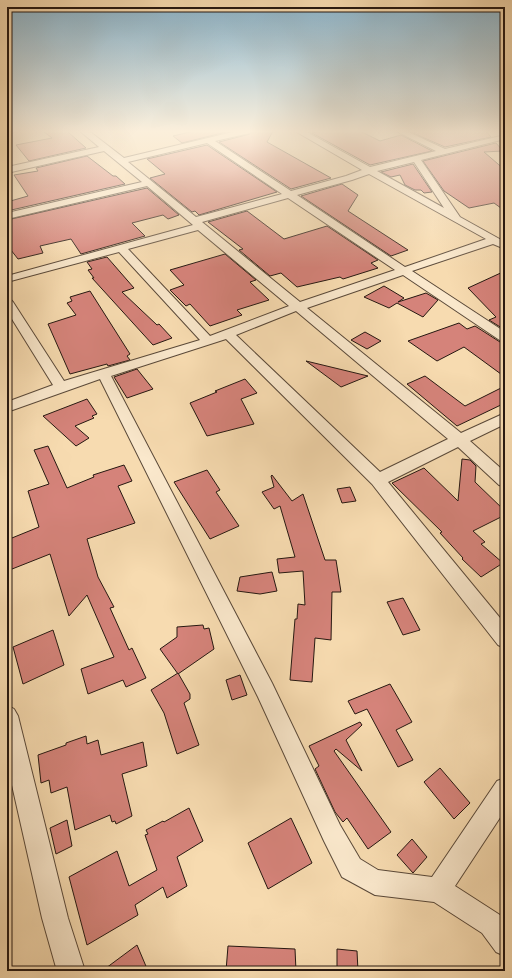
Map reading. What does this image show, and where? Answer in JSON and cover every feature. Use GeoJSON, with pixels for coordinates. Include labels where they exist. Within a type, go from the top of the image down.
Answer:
{"type":"FeatureCollection","features":[{"type":"Feature","properties":{"kind":"street"},"geometry":{"type":"LineString","coordinates":[[140,177],[459,440],[505,481]]}},
{"type":"Feature","properties":{"kind":"street"},"geometry":{"type":"LineString","coordinates":[[265,177],[505,338]]}},
{"type":"Feature","properties":{"kind":"street"},"geometry":{"type":"LineString","coordinates":[[7,279],[121,248],[292,194],[353,177]]}},
{"type":"Feature","properties":{"kind":"street"},"geometry":{"type":"LineString","coordinates":[[382,177],[505,246]]}},
{"type":"Feature","properties":{"kind":"street"},"geometry":{"type":"LineString","coordinates":[[428,177],[457,220]]}},
{"type":"Feature","properties":{"kind":"street"},"geometry":{"type":"LineString","coordinates":[[7,216],[148,183]]}},
{"type":"Feature","properties":{"kind":"street"},"geometry":{"type":"LineString","coordinates":[[7,407],[103,373],[208,340],[297,307],[494,240]]}},
{"type":"Feature","properties":{"kind":"street"},"geometry":{"type":"LineString","coordinates":[[121,248],[208,340]]}},
{"type":"Feature","properties":{"kind":"street"},"geometry":{"type":"LineString","coordinates":[[9,309],[61,387]]}},
{"type":"Feature","properties":{"kind":"street"},"geometry":{"type":"LineString","coordinates":[[227,333],[378,480],[505,639]]}},
{"type":"Feature","properties":{"kind":"street"},"geometry":{"type":"LineString","coordinates":[[103,373],[265,690],[332,834],[351,868],[375,882],[438,890],[491,924],[505,943]]}},
{"type":"Feature","properties":{"kind":"street"},"geometry":{"type":"LineString","coordinates":[[378,480],[505,418]]}},
{"type":"Feature","properties":{"kind":"street"},"geometry":{"type":"LineString","coordinates":[[7,716],[55,918],[71,971]]}},
{"type":"Feature","properties":{"kind":"street"},"geometry":{"type":"LineString","coordinates":[[438,890],[505,788]]}},
{"type":"Feature","properties":{"kind":"building"},"geometry":{"type":"Polygon","coordinates":[[[15,177],[117,177],[125,184],[7,211],[7,202],[28,196],[15,177]]]}},
{"type":"Feature","properties":{"kind":"building"},"geometry":{"type":"Polygon","coordinates":[[[155,177],[254,177],[277,192],[199,215],[195,211],[192,212],[150,178],[155,177]]]}},
{"type":"Feature","properties":{"kind":"building"},"geometry":{"type":"Polygon","coordinates":[[[272,177],[329,177],[331,178],[291,189],[272,177]]]}},
{"type":"Feature","properties":{"kind":"building"},"geometry":{"type":"Polygon","coordinates":[[[401,177],[422,177],[432,192],[424,193],[421,190],[415,190],[405,185],[401,177]]]}},
{"type":"Feature","properties":{"kind":"building"},"geometry":{"type":"Polygon","coordinates":[[[434,177],[505,177],[505,211],[494,203],[469,208],[444,191],[434,177]]]}},
{"type":"Feature","properties":{"kind":"building"},"geometry":{"type":"Polygon","coordinates":[[[342,184],[358,195],[348,211],[408,250],[391,256],[301,196],[342,184]]]}},
{"type":"Feature","properties":{"kind":"building"},"geometry":{"type":"Polygon","coordinates":[[[147,188],[179,215],[168,219],[163,215],[132,223],[145,236],[81,254],[71,239],[40,246],[43,253],[18,259],[7,245],[7,220],[147,188]]]}},
{"type":"Feature","properties":{"kind":"building"},"geometry":{"type":"Polygon","coordinates":[[[247,211],[284,239],[327,226],[378,260],[371,263],[378,268],[343,279],[340,277],[297,287],[281,273],[270,276],[239,250],[243,249],[208,222],[247,211]]]}},
{"type":"Feature","properties":{"kind":"building"},"geometry":{"type":"Polygon","coordinates":[[[225,254],[256,280],[250,282],[269,300],[237,310],[242,315],[210,326],[190,304],[186,306],[170,290],[184,285],[170,270],[225,254]]]}},
{"type":"Feature","properties":{"kind":"building"},"geometry":{"type":"Polygon","coordinates":[[[107,257],[134,288],[122,292],[157,325],[159,324],[172,338],[153,345],[92,278],[94,278],[88,270],[92,269],[87,262],[107,257]]]}},
{"type":"Feature","properties":{"kind":"building"},"geometry":{"type":"Polygon","coordinates":[[[505,271],[505,330],[489,320],[496,317],[468,288],[505,271]]]}},
{"type":"Feature","properties":{"kind":"building"},"geometry":{"type":"Polygon","coordinates":[[[384,286],[404,298],[398,302],[426,293],[438,300],[423,317],[397,303],[389,308],[364,297],[384,286]]]}},
{"type":"Feature","properties":{"kind":"building"},"geometry":{"type":"Polygon","coordinates":[[[90,291],[130,354],[127,356],[130,360],[108,366],[107,364],[70,374],[48,324],[76,315],[67,303],[72,301],[70,297],[90,291]]]}},
{"type":"Feature","properties":{"kind":"building"},"geometry":{"type":"Polygon","coordinates":[[[459,323],[467,329],[475,326],[500,342],[505,343],[505,377],[464,347],[437,361],[408,341],[459,323]]]}},
{"type":"Feature","properties":{"kind":"building"},"geometry":{"type":"Polygon","coordinates":[[[365,332],[381,341],[367,349],[351,340],[365,332]]]}},
{"type":"Feature","properties":{"kind":"building"},"geometry":{"type":"Polygon","coordinates":[[[306,361],[368,376],[341,387],[306,361]]]}},
{"type":"Feature","properties":{"kind":"building"},"geometry":{"type":"Polygon","coordinates":[[[137,369],[153,389],[127,398],[114,377],[137,369]]]}},
{"type":"Feature","properties":{"kind":"building"},"geometry":{"type":"Polygon","coordinates":[[[425,376],[465,406],[505,386],[505,403],[457,426],[407,384],[425,376]]]}},
{"type":"Feature","properties":{"kind":"building"},"geometry":{"type":"Polygon","coordinates":[[[245,379],[257,393],[241,399],[254,424],[207,436],[190,403],[245,379]]]}},
{"type":"Feature","properties":{"kind":"building"},"geometry":{"type":"Polygon","coordinates":[[[87,399],[97,414],[92,416],[94,418],[75,426],[89,438],[76,446],[43,416],[87,399]]]}},
{"type":"Feature","properties":{"kind":"building"},"geometry":{"type":"Polygon","coordinates":[[[48,446],[67,488],[94,477],[93,475],[124,465],[132,481],[118,486],[135,523],[87,539],[98,577],[114,607],[110,608],[129,650],[132,648],[146,678],[126,687],[123,680],[88,694],[81,669],[114,657],[87,595],[69,616],[50,554],[7,571],[7,540],[39,527],[28,491],[49,484],[34,450],[48,446]]]}},
{"type":"Feature","properties":{"kind":"building"},"geometry":{"type":"Polygon","coordinates":[[[462,459],[470,460],[476,466],[475,482],[505,511],[505,515],[473,531],[485,542],[481,544],[503,563],[481,577],[462,559],[463,558],[440,533],[442,532],[392,483],[424,468],[458,501],[462,459]]]}},
{"type":"Feature","properties":{"kind":"building"},"geometry":{"type":"Polygon","coordinates":[[[207,470],[220,490],[216,492],[239,526],[210,539],[174,482],[207,470]]]}},
{"type":"Feature","properties":{"kind":"building"},"geometry":{"type":"Polygon","coordinates":[[[272,475],[292,501],[303,494],[325,560],[336,560],[341,592],[332,592],[331,640],[315,638],[312,682],[290,680],[295,619],[297,619],[298,604],[305,605],[303,571],[279,573],[277,559],[295,557],[280,506],[274,509],[262,492],[274,487],[272,475]]]}},
{"type":"Feature","properties":{"kind":"building"},"geometry":{"type":"Polygon","coordinates":[[[350,487],[356,501],[342,503],[337,489],[350,487]]]}},
{"type":"Feature","properties":{"kind":"building"},"geometry":{"type":"Polygon","coordinates":[[[272,572],[277,591],[260,594],[237,591],[240,577],[272,572]]]}},
{"type":"Feature","properties":{"kind":"building"},"geometry":{"type":"Polygon","coordinates":[[[403,598],[420,630],[403,635],[387,602],[403,598]]]}},
{"type":"Feature","properties":{"kind":"building"},"geometry":{"type":"Polygon","coordinates":[[[203,625],[204,629],[209,628],[214,649],[178,674],[160,649],[177,637],[177,627],[203,625]]]}},
{"type":"Feature","properties":{"kind":"building"},"geometry":{"type":"Polygon","coordinates":[[[53,630],[64,665],[23,684],[13,647],[53,630]]]}},
{"type":"Feature","properties":{"kind":"building"},"geometry":{"type":"Polygon","coordinates":[[[178,673],[190,694],[190,699],[184,703],[199,745],[177,754],[164,713],[151,690],[178,673]]]}},
{"type":"Feature","properties":{"kind":"building"},"geometry":{"type":"Polygon","coordinates":[[[240,675],[247,695],[232,700],[226,680],[240,675]]]}},
{"type":"Feature","properties":{"kind":"building"},"geometry":{"type":"Polygon","coordinates":[[[390,684],[412,722],[396,730],[413,760],[398,767],[367,709],[355,714],[348,701],[390,684]]]}},
{"type":"Feature","properties":{"kind":"building"},"geometry":{"type":"Polygon","coordinates":[[[360,722],[362,725],[346,740],[362,771],[336,749],[334,751],[391,832],[368,849],[347,818],[343,822],[335,812],[315,769],[319,766],[309,746],[360,722]]]}},
{"type":"Feature","properties":{"kind":"building"},"geometry":{"type":"Polygon","coordinates":[[[86,736],[87,744],[98,740],[101,755],[143,742],[147,766],[122,774],[132,816],[116,824],[115,821],[112,822],[110,815],[75,830],[67,787],[51,793],[49,780],[41,783],[38,755],[86,736]]]}},
{"type":"Feature","properties":{"kind":"building"},"geometry":{"type":"Polygon","coordinates":[[[440,768],[470,803],[454,819],[424,782],[440,768]]]}},
{"type":"Feature","properties":{"kind":"building"},"geometry":{"type":"Polygon","coordinates":[[[189,808],[203,841],[177,857],[187,886],[167,898],[163,887],[135,905],[138,915],[87,945],[69,877],[117,851],[129,886],[157,870],[145,835],[148,834],[146,830],[189,808]]]}},
{"type":"Feature","properties":{"kind":"building"},"geometry":{"type":"Polygon","coordinates":[[[291,818],[312,863],[268,889],[248,843],[291,818]]]}},
{"type":"Feature","properties":{"kind":"building"},"geometry":{"type":"Polygon","coordinates":[[[67,820],[72,846],[56,854],[50,828],[67,820]]]}},
{"type":"Feature","properties":{"kind":"building"},"geometry":{"type":"Polygon","coordinates":[[[412,839],[427,857],[413,873],[397,855],[412,839]]]}},
{"type":"Feature","properties":{"kind":"building"},"geometry":{"type":"Polygon","coordinates":[[[137,945],[148,971],[102,971],[137,945]]]}},
{"type":"Feature","properties":{"kind":"building"},"geometry":{"type":"Polygon","coordinates":[[[228,946],[295,949],[296,971],[226,971],[228,946]]]}},
{"type":"Feature","properties":{"kind":"building"},"geometry":{"type":"Polygon","coordinates":[[[337,949],[357,951],[358,971],[337,971],[337,949]]]}}]}
